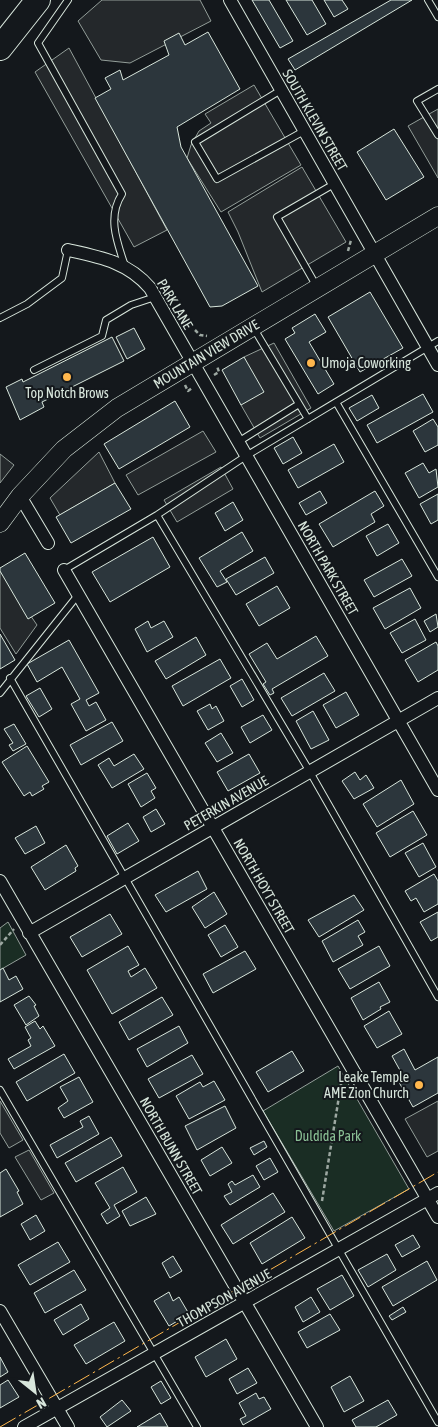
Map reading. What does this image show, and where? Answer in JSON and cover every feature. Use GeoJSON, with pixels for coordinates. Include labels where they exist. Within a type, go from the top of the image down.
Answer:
{"type":"FeatureCollection","features":[{"type":"Feature","properties":{"kind":"highway"},"geometry":{"type":"LineString","coordinates":[[0,33],[24,0]]}},
{"type":"Feature","properties":{"kind":"highway"},"geometry":{"type":"LineString","coordinates":[[0,48],[38,0]]}},
{"type":"Feature","properties":{"kind":"street","name":"SOUTH KLEVIN STREET"},"geometry":{"type":"LineString","coordinates":[[230,0],[374,254],[433,345],[438,366]]}},
{"type":"Feature","properties":{"kind":"street","name":"MOUNTAIN VIEW DRIVE"},"geometry":{"type":"LineString","coordinates":[[0,523],[20,496],[64,449],[117,408],[438,216]]}},
{"type":"Feature","properties":{"kind":"street","name":"PARK LANE"},"geometry":{"type":"LineString","coordinates":[[68,250],[107,259],[125,266],[140,276],[155,297],[192,362]]}},
{"type":"Feature","properties":{"kind":"street","name":"NORTH PARK STREET"},"geometry":{"type":"LineString","coordinates":[[192,362],[438,790]]}},
{"type":"Feature","properties":{"kind":"street"},"geometry":{"type":"LineString","coordinates":[[20,496],[48,543]]}},
{"type":"Feature","properties":{"kind":"street","name":"NORTH HOYT STREET"},"geometry":{"type":"LineString","coordinates":[[64,570],[349,1063],[433,1196],[438,1217]]}},
{"type":"Feature","properties":{"kind":"street","name":"PETERKIN AVENUE"},"geometry":{"type":"LineString","coordinates":[[29,933],[438,698]]}},
{"type":"Feature","properties":{"kind":"street","name":"NORTH BUNN STREET"},"geometry":{"type":"LineString","coordinates":[[0,880],[317,1427]]}},
{"type":"Feature","properties":{"kind":"street","name":"THOMPSON AVENUE"},"geometry":{"type":"LineString","coordinates":[[24,1427],[57,1407],[246,1304],[433,1196]]}},
{"type":"Feature","properties":{"kind":"street"},"geometry":{"type":"LineString","coordinates":[[0,1310],[68,1427]]}},
{"type":"Feature","properties":{"kind":"lane"},"geometry":{"type":"LineString","coordinates":[[68,0],[38,43],[122,194],[114,206],[114,227],[125,266]]}},
{"type":"Feature","properties":{"kind":"lane"},"geometry":{"type":"LineString","coordinates":[[428,0],[438,17]]}},
{"type":"Feature","properties":{"kind":"lane"},"geometry":{"type":"LineString","coordinates":[[438,89],[417,101],[438,135]]}},
{"type":"Feature","properties":{"kind":"lane"},"geometry":{"type":"LineString","coordinates":[[281,90],[195,142],[217,179],[304,131]]}},
{"type":"Feature","properties":{"kind":"lane"},"geometry":{"type":"LineString","coordinates":[[318,288],[277,217],[334,184]]}},
{"type":"Feature","properties":{"kind":"lane"},"geometry":{"type":"LineString","coordinates":[[0,318],[27,304],[62,278],[68,250]]}},
{"type":"Feature","properties":{"kind":"lane"},"geometry":{"type":"LineString","coordinates":[[34,370],[102,336],[106,320],[131,306],[155,297]]}},
{"type":"Feature","properties":{"kind":"lane"},"geometry":{"type":"LineString","coordinates":[[253,326],[308,419]]}},
{"type":"Feature","properties":{"kind":"lane"},"geometry":{"type":"LineString","coordinates":[[64,570],[157,515],[246,456],[433,345]]}},
{"type":"Feature","properties":{"kind":"lane"},"geometry":{"type":"LineString","coordinates":[[336,402],[438,577]]}},
{"type":"Feature","properties":{"kind":"lane"},"geometry":{"type":"LineString","coordinates":[[238,442],[299,404]]}},
{"type":"Feature","properties":{"kind":"lane"},"geometry":{"type":"LineString","coordinates":[[157,515],[310,772],[438,997]]}},
{"type":"Feature","properties":{"kind":"lane"},"geometry":{"type":"LineString","coordinates":[[0,693],[78,594]]}},
{"type":"Feature","properties":{"kind":"lane"},"geometry":{"type":"LineString","coordinates":[[10,678],[438,1422]]}},
{"type":"Feature","properties":{"kind":"lane"},"geometry":{"type":"LineString","coordinates":[[0,1090],[197,1427]]}},
{"type":"Feature","properties":{"kind":"path"},"geometry":{"type":"LineString","coordinates":[[320,1216],[341,1080],[349,1063]]}},
{"type":"Feature","properties":{"kind":"green space"},"geometry":{"type":"Polygon","coordinates":[[[8,922],[26,955],[0,970],[0,928],[8,922]]]}},
{"type":"Feature","properties":{"kind":"green space","name":"Duldida Park"},"geometry":{"type":"Polygon","coordinates":[[[338,1066],[409,1189],[334,1231],[263,1111],[338,1066]]]}},
{"type":"Feature","properties":{"kind":"shaded area"},"geometry":{"type":"Polygon","coordinates":[[[102,0],[200,0],[211,21],[130,63],[101,60],[78,21],[102,0]]]}},
{"type":"Feature","properties":{"kind":"shaded area"},"geometry":{"type":"Polygon","coordinates":[[[69,48],[167,230],[134,247],[35,72],[69,48]]]}},
{"type":"Feature","properties":{"kind":"shaded area"},"geometry":{"type":"Polygon","coordinates":[[[254,85],[301,165],[221,212],[187,158],[191,145],[199,131],[211,123],[205,114],[254,85]]]}},
{"type":"Feature","properties":{"kind":"shaded area"},"geometry":{"type":"Polygon","coordinates":[[[438,109],[438,178],[408,126],[438,109]]]}},
{"type":"Feature","properties":{"kind":"shaded area"},"geometry":{"type":"Polygon","coordinates":[[[302,167],[346,242],[262,292],[228,212],[302,167]]]}},
{"type":"Feature","properties":{"kind":"shaded area"},"geometry":{"type":"Polygon","coordinates":[[[274,343],[311,408],[260,438],[241,405],[244,357],[274,343]]]}},
{"type":"Feature","properties":{"kind":"shaded area"},"geometry":{"type":"Polygon","coordinates":[[[203,431],[216,452],[138,495],[126,475],[203,431]]]}},
{"type":"Feature","properties":{"kind":"shaded area"},"geometry":{"type":"Polygon","coordinates":[[[99,452],[115,483],[60,515],[50,498],[99,452]]]}},
{"type":"Feature","properties":{"kind":"shaded area"},"geometry":{"type":"Polygon","coordinates":[[[0,454],[14,465],[0,483],[0,454]]]}},
{"type":"Feature","properties":{"kind":"shaded area"},"geometry":{"type":"Polygon","coordinates":[[[221,467],[233,489],[177,522],[164,500],[221,467]]]}},
{"type":"Feature","properties":{"kind":"shaded area"},"geometry":{"type":"Polygon","coordinates":[[[0,571],[37,625],[16,654],[0,628],[0,571]]]}},
{"type":"Feature","properties":{"kind":"shaded area"},"geometry":{"type":"Polygon","coordinates":[[[0,1101],[23,1140],[9,1148],[0,1133],[0,1101]]]}},
{"type":"Feature","properties":{"kind":"shaded area"},"geometry":{"type":"Polygon","coordinates":[[[438,1101],[438,1151],[427,1157],[405,1119],[438,1101]]]}},
{"type":"Feature","properties":{"kind":"shaded area"},"geometry":{"type":"Polygon","coordinates":[[[29,1150],[54,1193],[41,1200],[15,1157],[29,1150]]]}},
{"type":"Feature","properties":{"kind":"building"},"geometry":{"type":"Polygon","coordinates":[[[252,0],[269,0],[293,41],[280,48],[252,0]]]}},
{"type":"Feature","properties":{"kind":"building"},"geometry":{"type":"Polygon","coordinates":[[[286,0],[312,0],[326,24],[307,35],[286,0]]]}},
{"type":"Feature","properties":{"kind":"building"},"geometry":{"type":"Polygon","coordinates":[[[324,0],[342,0],[348,9],[334,17],[324,0]]]}},
{"type":"Feature","properties":{"kind":"building"},"geometry":{"type":"Polygon","coordinates":[[[391,0],[412,0],[295,70],[288,59],[391,0]]]}},
{"type":"Feature","properties":{"kind":"building"},"geometry":{"type":"Polygon","coordinates":[[[208,32],[240,89],[177,127],[181,147],[258,286],[222,306],[210,307],[95,98],[111,89],[105,78],[120,70],[123,80],[169,55],[164,41],[179,33],[185,45],[208,32]]]}},
{"type":"Feature","properties":{"kind":"building"},"geometry":{"type":"Polygon","coordinates":[[[394,129],[424,177],[386,200],[357,152],[394,129]]]}},
{"type":"Feature","properties":{"kind":"building"},"geometry":{"type":"Polygon","coordinates":[[[370,292],[403,348],[360,372],[328,317],[370,292]]]}},
{"type":"Feature","properties":{"kind":"building","name":"Umoja Coworking"},"geometry":{"type":"Polygon","coordinates":[[[315,314],[326,332],[309,342],[334,384],[318,394],[285,339],[295,333],[292,328],[315,314]]]}},
{"type":"Feature","properties":{"kind":"building"},"geometry":{"type":"Polygon","coordinates":[[[134,328],[145,349],[127,359],[116,337],[134,328]]]}},
{"type":"Feature","properties":{"kind":"building"},"geometry":{"type":"Polygon","coordinates":[[[112,337],[124,361],[42,402],[44,407],[20,420],[6,387],[22,379],[23,382],[112,337]]]}},
{"type":"Feature","properties":{"kind":"building"},"geometry":{"type":"Polygon","coordinates":[[[244,357],[264,392],[241,405],[222,370],[244,357]]]}},
{"type":"Feature","properties":{"kind":"building"},"geometry":{"type":"Polygon","coordinates":[[[423,394],[433,412],[377,443],[367,425],[423,394]]]}},
{"type":"Feature","properties":{"kind":"building"},"geometry":{"type":"Polygon","coordinates":[[[372,395],[379,408],[357,421],[349,408],[372,395]]]}},
{"type":"Feature","properties":{"kind":"building"},"geometry":{"type":"Polygon","coordinates":[[[175,401],[190,427],[119,469],[104,444],[175,401]]]}},
{"type":"Feature","properties":{"kind":"building"},"geometry":{"type":"Polygon","coordinates":[[[433,419],[438,427],[438,445],[425,452],[413,431],[433,419]]]}},
{"type":"Feature","properties":{"kind":"building"},"geometry":{"type":"Polygon","coordinates":[[[293,437],[302,453],[283,464],[274,448],[293,437]]]}},
{"type":"Feature","properties":{"kind":"building"},"geometry":{"type":"Polygon","coordinates":[[[334,444],[344,462],[298,488],[288,470],[334,444]]]}},
{"type":"Feature","properties":{"kind":"building"},"geometry":{"type":"Polygon","coordinates":[[[423,463],[429,473],[436,469],[438,487],[419,498],[405,473],[423,463]]]}},
{"type":"Feature","properties":{"kind":"building"},"geometry":{"type":"Polygon","coordinates":[[[115,483],[131,509],[71,543],[56,517],[115,483]]]}},
{"type":"Feature","properties":{"kind":"building"},"geometry":{"type":"Polygon","coordinates":[[[320,491],[327,503],[306,515],[299,503],[320,491]]]}},
{"type":"Feature","properties":{"kind":"building"},"geometry":{"type":"Polygon","coordinates":[[[375,491],[384,506],[371,514],[375,522],[333,547],[319,524],[375,491]]]}},
{"type":"Feature","properties":{"kind":"building"},"geometry":{"type":"Polygon","coordinates":[[[438,494],[438,520],[431,524],[420,504],[438,494]]]}},
{"type":"Feature","properties":{"kind":"building"},"geometry":{"type":"Polygon","coordinates":[[[233,502],[243,520],[225,531],[215,513],[233,502]]]}},
{"type":"Feature","properties":{"kind":"building"},"geometry":{"type":"Polygon","coordinates":[[[388,524],[399,543],[377,556],[366,536],[388,524]]]}},
{"type":"Feature","properties":{"kind":"building"},"geometry":{"type":"Polygon","coordinates":[[[242,532],[253,551],[220,571],[227,582],[217,587],[199,558],[242,532]]]}},
{"type":"Feature","properties":{"kind":"building"},"geometry":{"type":"Polygon","coordinates":[[[153,537],[170,567],[110,602],[92,572],[153,537]]]}},
{"type":"Feature","properties":{"kind":"building"},"geometry":{"type":"Polygon","coordinates":[[[25,553],[55,603],[28,619],[0,571],[0,568],[25,553]]]}},
{"type":"Feature","properties":{"kind":"building"},"geometry":{"type":"Polygon","coordinates":[[[265,557],[274,573],[236,595],[226,579],[265,557]]]}},
{"type":"Feature","properties":{"kind":"building"},"geometry":{"type":"Polygon","coordinates":[[[402,559],[412,576],[374,597],[364,580],[402,559]]]}},
{"type":"Feature","properties":{"kind":"building"},"geometry":{"type":"Polygon","coordinates":[[[277,586],[290,608],[259,626],[246,604],[277,586]]]}},
{"type":"Feature","properties":{"kind":"building"},"geometry":{"type":"Polygon","coordinates":[[[410,588],[421,608],[385,629],[373,608],[410,588]]]}},
{"type":"Feature","properties":{"kind":"building"},"geometry":{"type":"Polygon","coordinates":[[[436,614],[438,627],[430,632],[424,621],[436,614]]]}},
{"type":"Feature","properties":{"kind":"building"},"geometry":{"type":"Polygon","coordinates":[[[415,619],[426,640],[402,653],[390,633],[415,619]]]}},
{"type":"Feature","properties":{"kind":"building"},"geometry":{"type":"Polygon","coordinates":[[[148,621],[151,628],[164,621],[173,637],[147,652],[135,629],[148,621]]]}},
{"type":"Feature","properties":{"kind":"building"},"geometry":{"type":"Polygon","coordinates":[[[0,634],[15,660],[0,669],[0,634]]]}},
{"type":"Feature","properties":{"kind":"building"},"geometry":{"type":"Polygon","coordinates":[[[316,636],[328,656],[272,689],[274,693],[270,695],[263,684],[266,682],[249,654],[267,643],[277,659],[316,636]]]}},
{"type":"Feature","properties":{"kind":"building"},"geometry":{"type":"Polygon","coordinates":[[[196,637],[206,655],[166,679],[155,661],[196,637]]]}},
{"type":"Feature","properties":{"kind":"building"},"geometry":{"type":"Polygon","coordinates":[[[69,640],[99,693],[86,700],[89,706],[96,702],[106,720],[86,731],[71,704],[80,699],[62,667],[37,682],[27,664],[69,640]]]}},
{"type":"Feature","properties":{"kind":"building"},"geometry":{"type":"Polygon","coordinates":[[[436,642],[438,646],[438,670],[418,682],[405,660],[436,642]]]}},
{"type":"Feature","properties":{"kind":"building"},"geometry":{"type":"Polygon","coordinates":[[[220,659],[231,678],[183,706],[172,686],[220,659]]]}},
{"type":"Feature","properties":{"kind":"building"},"geometry":{"type":"Polygon","coordinates":[[[324,673],[335,691],[292,716],[281,698],[324,673]]]}},
{"type":"Feature","properties":{"kind":"building"},"geometry":{"type":"Polygon","coordinates":[[[242,679],[254,700],[242,707],[230,686],[242,679]]]}},
{"type":"Feature","properties":{"kind":"building"},"geometry":{"type":"Polygon","coordinates":[[[40,688],[52,709],[39,717],[26,696],[40,688]]]}},
{"type":"Feature","properties":{"kind":"building"},"geometry":{"type":"Polygon","coordinates":[[[346,692],[359,715],[336,728],[323,705],[346,692]]]}},
{"type":"Feature","properties":{"kind":"building"},"geometry":{"type":"Polygon","coordinates":[[[210,704],[212,709],[216,706],[224,721],[208,730],[197,711],[210,704]]]}},
{"type":"Feature","properties":{"kind":"building"},"geometry":{"type":"Polygon","coordinates":[[[313,711],[329,740],[311,749],[296,721],[313,711]]]}},
{"type":"Feature","properties":{"kind":"building"},"geometry":{"type":"Polygon","coordinates":[[[263,715],[272,730],[250,743],[241,727],[263,715]]]}},
{"type":"Feature","properties":{"kind":"building"},"geometry":{"type":"Polygon","coordinates":[[[112,722],[123,741],[81,765],[70,745],[112,722]]]}},
{"type":"Feature","properties":{"kind":"building"},"geometry":{"type":"Polygon","coordinates":[[[14,724],[26,744],[13,751],[9,745],[13,743],[4,729],[14,724]]]}},
{"type":"Feature","properties":{"kind":"building"},"geometry":{"type":"Polygon","coordinates":[[[221,733],[233,753],[217,762],[205,743],[221,733]]]}},
{"type":"Feature","properties":{"kind":"building"},"geometry":{"type":"Polygon","coordinates":[[[27,746],[49,782],[42,786],[44,789],[32,796],[30,792],[24,796],[2,762],[27,746]]]}},
{"type":"Feature","properties":{"kind":"building"},"geometry":{"type":"Polygon","coordinates":[[[134,754],[144,769],[112,788],[98,765],[109,758],[114,766],[134,754]]]}},
{"type":"Feature","properties":{"kind":"building"},"geometry":{"type":"Polygon","coordinates":[[[249,754],[260,773],[228,791],[217,772],[249,754]]]}},
{"type":"Feature","properties":{"kind":"building"},"geometry":{"type":"Polygon","coordinates":[[[355,772],[360,780],[366,775],[374,788],[354,799],[342,781],[355,772]]]}},
{"type":"Feature","properties":{"kind":"building"},"geometry":{"type":"Polygon","coordinates":[[[147,773],[156,788],[151,791],[155,798],[141,807],[128,784],[147,773]]]}},
{"type":"Feature","properties":{"kind":"building"},"geometry":{"type":"Polygon","coordinates":[[[401,780],[414,804],[377,827],[363,804],[401,780]]]}},
{"type":"Feature","properties":{"kind":"building"},"geometry":{"type":"Polygon","coordinates":[[[156,809],[165,824],[151,832],[143,817],[156,809]]]}},
{"type":"Feature","properties":{"kind":"building"},"geometry":{"type":"Polygon","coordinates":[[[413,811],[427,835],[390,857],[376,833],[413,811]]]}},
{"type":"Feature","properties":{"kind":"building"},"geometry":{"type":"Polygon","coordinates":[[[128,823],[139,841],[117,854],[107,836],[128,823]]]}},
{"type":"Feature","properties":{"kind":"building"},"geometry":{"type":"Polygon","coordinates":[[[36,826],[45,843],[25,854],[15,838],[36,826]]]}},
{"type":"Feature","properties":{"kind":"building"},"geometry":{"type":"Polygon","coordinates":[[[423,843],[436,867],[419,877],[405,853],[423,843]]]}},
{"type":"Feature","properties":{"kind":"building"},"geometry":{"type":"Polygon","coordinates":[[[66,845],[78,866],[75,868],[76,871],[45,890],[31,867],[66,845]]]}},
{"type":"Feature","properties":{"kind":"building"},"geometry":{"type":"Polygon","coordinates":[[[198,871],[207,889],[166,912],[155,895],[198,871]]]}},
{"type":"Feature","properties":{"kind":"building"},"geometry":{"type":"Polygon","coordinates":[[[434,874],[438,881],[438,904],[424,912],[416,898],[411,901],[405,891],[434,874]]]}},
{"type":"Feature","properties":{"kind":"building"},"geometry":{"type":"Polygon","coordinates":[[[214,892],[227,914],[205,928],[192,907],[214,892]]]}},
{"type":"Feature","properties":{"kind":"building"},"geometry":{"type":"Polygon","coordinates":[[[354,895],[364,910],[319,937],[308,920],[354,895]]]}},
{"type":"Feature","properties":{"kind":"building"},"geometry":{"type":"Polygon","coordinates":[[[438,912],[438,937],[431,941],[420,922],[438,912]]]}},
{"type":"Feature","properties":{"kind":"building"},"geometry":{"type":"Polygon","coordinates":[[[110,914],[122,934],[82,957],[70,937],[110,914]]]}},
{"type":"Feature","properties":{"kind":"building"},"geometry":{"type":"Polygon","coordinates":[[[358,920],[365,932],[358,936],[363,945],[333,962],[322,941],[358,920]]]}},
{"type":"Feature","properties":{"kind":"building"},"geometry":{"type":"Polygon","coordinates":[[[225,925],[238,947],[221,957],[208,935],[225,925]]]}},
{"type":"Feature","properties":{"kind":"building"},"geometry":{"type":"Polygon","coordinates":[[[128,946],[139,965],[128,971],[131,977],[145,968],[157,988],[112,1014],[87,970],[128,946]]]}},
{"type":"Feature","properties":{"kind":"building"},"geometry":{"type":"Polygon","coordinates":[[[379,946],[390,966],[350,989],[338,969],[379,946]]]}},
{"type":"Feature","properties":{"kind":"building"},"geometry":{"type":"Polygon","coordinates":[[[245,951],[256,969],[213,993],[203,974],[245,951]]]}},
{"type":"Feature","properties":{"kind":"building"},"geometry":{"type":"Polygon","coordinates":[[[3,968],[9,980],[16,976],[23,989],[0,1002],[0,970],[3,968]]]}},
{"type":"Feature","properties":{"kind":"building"},"geometry":{"type":"Polygon","coordinates":[[[379,982],[390,1002],[363,1020],[351,998],[379,982]]]}},
{"type":"Feature","properties":{"kind":"building"},"geometry":{"type":"Polygon","coordinates":[[[29,996],[36,1005],[34,1006],[39,1016],[26,1025],[14,1005],[29,996]]]}},
{"type":"Feature","properties":{"kind":"building"},"geometry":{"type":"Polygon","coordinates":[[[162,997],[173,1015],[129,1040],[119,1022],[162,997]]]}},
{"type":"Feature","properties":{"kind":"building"},"geometry":{"type":"Polygon","coordinates":[[[389,1011],[402,1034],[377,1048],[364,1026],[389,1011]]]}},
{"type":"Feature","properties":{"kind":"building"},"geometry":{"type":"Polygon","coordinates":[[[35,1021],[40,1029],[43,1026],[55,1046],[14,1069],[8,1059],[31,1046],[28,1040],[31,1038],[25,1027],[35,1021]]]}},
{"type":"Feature","properties":{"kind":"building"},"geometry":{"type":"Polygon","coordinates":[[[179,1026],[188,1043],[147,1067],[137,1049],[179,1026]]]}},
{"type":"Feature","properties":{"kind":"building","name":"Leake Temple AME Zion Church"},"geometry":{"type":"Polygon","coordinates":[[[404,1049],[415,1070],[438,1057],[438,1093],[413,1107],[396,1077],[402,1074],[392,1056],[404,1049]]]}},
{"type":"Feature","properties":{"kind":"building"},"geometry":{"type":"Polygon","coordinates":[[[292,1051],[304,1071],[268,1092],[256,1072],[292,1051]]]}},
{"type":"Feature","properties":{"kind":"building"},"geometry":{"type":"Polygon","coordinates":[[[64,1054],[75,1073],[27,1101],[16,1082],[64,1054]]]}},
{"type":"Feature","properties":{"kind":"building"},"geometry":{"type":"Polygon","coordinates":[[[192,1055],[203,1074],[159,1098],[148,1079],[192,1055]]]}},
{"type":"Feature","properties":{"kind":"building"},"geometry":{"type":"Polygon","coordinates":[[[79,1077],[93,1102],[64,1118],[58,1108],[68,1101],[60,1087],[79,1077]]]}},
{"type":"Feature","properties":{"kind":"building"},"geometry":{"type":"Polygon","coordinates":[[[214,1081],[225,1100],[189,1119],[176,1096],[200,1082],[203,1087],[214,1081]]]}},
{"type":"Feature","properties":{"kind":"building"},"geometry":{"type":"Polygon","coordinates":[[[225,1106],[236,1128],[197,1150],[185,1126],[225,1106]]]}},
{"type":"Feature","properties":{"kind":"building"},"geometry":{"type":"Polygon","coordinates":[[[89,1116],[99,1134],[57,1158],[50,1145],[83,1127],[80,1121],[89,1116]]]}},
{"type":"Feature","properties":{"kind":"building"},"geometry":{"type":"Polygon","coordinates":[[[111,1137],[122,1156],[76,1182],[65,1163],[111,1137]]]}},
{"type":"Feature","properties":{"kind":"building"},"geometry":{"type":"Polygon","coordinates":[[[264,1141],[267,1147],[254,1155],[250,1148],[264,1141]]]}},
{"type":"Feature","properties":{"kind":"building"},"geometry":{"type":"Polygon","coordinates":[[[222,1147],[232,1163],[210,1176],[201,1160],[222,1147]]]}},
{"type":"Feature","properties":{"kind":"building"},"geometry":{"type":"Polygon","coordinates":[[[270,1158],[278,1172],[264,1180],[256,1166],[270,1158]]]}},
{"type":"Feature","properties":{"kind":"building"},"geometry":{"type":"Polygon","coordinates":[[[123,1167],[137,1192],[114,1205],[120,1216],[107,1224],[101,1214],[110,1208],[95,1183],[123,1167]]]}},
{"type":"Feature","properties":{"kind":"building"},"geometry":{"type":"Polygon","coordinates":[[[6,1169],[19,1191],[17,1192],[23,1204],[0,1217],[0,1173],[6,1169]]]}},
{"type":"Feature","properties":{"kind":"building"},"geometry":{"type":"Polygon","coordinates":[[[253,1175],[260,1187],[230,1205],[224,1196],[232,1192],[228,1184],[232,1181],[235,1185],[253,1175]]]}},
{"type":"Feature","properties":{"kind":"building"},"geometry":{"type":"Polygon","coordinates":[[[273,1193],[285,1212],[233,1244],[221,1225],[273,1193]]]}},
{"type":"Feature","properties":{"kind":"building"},"geometry":{"type":"Polygon","coordinates":[[[146,1197],[156,1214],[130,1226],[122,1211],[146,1197]]]}},
{"type":"Feature","properties":{"kind":"building"},"geometry":{"type":"Polygon","coordinates":[[[36,1215],[45,1231],[30,1240],[21,1224],[36,1215]]]}},
{"type":"Feature","properties":{"kind":"building"},"geometry":{"type":"Polygon","coordinates":[[[292,1217],[305,1238],[262,1264],[250,1243],[292,1217]]]}},
{"type":"Feature","properties":{"kind":"building"},"geometry":{"type":"Polygon","coordinates":[[[413,1235],[420,1247],[402,1257],[395,1245],[413,1235]]]}},
{"type":"Feature","properties":{"kind":"building"},"geometry":{"type":"Polygon","coordinates":[[[58,1242],[70,1262],[30,1285],[18,1265],[58,1242]]]}},
{"type":"Feature","properties":{"kind":"building"},"geometry":{"type":"Polygon","coordinates":[[[387,1254],[396,1270],[368,1287],[358,1270],[387,1254]]]}},
{"type":"Feature","properties":{"kind":"building"},"geometry":{"type":"Polygon","coordinates":[[[173,1256],[182,1271],[170,1278],[162,1263],[173,1256]]]}},
{"type":"Feature","properties":{"kind":"building"},"geometry":{"type":"Polygon","coordinates":[[[427,1261],[437,1280],[393,1306],[382,1287],[427,1261]]]}},
{"type":"Feature","properties":{"kind":"building"},"geometry":{"type":"Polygon","coordinates":[[[74,1270],[86,1290],[45,1313],[34,1293],[74,1270]]]}},
{"type":"Feature","properties":{"kind":"building"},"geometry":{"type":"Polygon","coordinates":[[[342,1275],[354,1296],[330,1310],[317,1289],[342,1275]]]}},
{"type":"Feature","properties":{"kind":"building"},"geometry":{"type":"Polygon","coordinates":[[[169,1292],[173,1301],[179,1297],[189,1314],[169,1326],[154,1301],[169,1292]]]}},
{"type":"Feature","properties":{"kind":"building"},"geometry":{"type":"Polygon","coordinates":[[[311,1297],[320,1312],[303,1322],[295,1307],[311,1297]]]}},
{"type":"Feature","properties":{"kind":"building"},"geometry":{"type":"Polygon","coordinates":[[[81,1304],[89,1319],[63,1335],[54,1320],[81,1304]]]}},
{"type":"Feature","properties":{"kind":"building"},"geometry":{"type":"Polygon","coordinates":[[[403,1307],[406,1312],[392,1320],[389,1316],[403,1307]]]}},
{"type":"Feature","properties":{"kind":"building"},"geometry":{"type":"Polygon","coordinates":[[[330,1314],[340,1330],[307,1348],[298,1332],[330,1314]]]}},
{"type":"Feature","properties":{"kind":"building"},"geometry":{"type":"Polygon","coordinates":[[[114,1322],[125,1341],[86,1364],[74,1345],[114,1322]]]}},
{"type":"Feature","properties":{"kind":"building"},"geometry":{"type":"Polygon","coordinates":[[[226,1339],[237,1359],[206,1377],[195,1357],[226,1339]]]}},
{"type":"Feature","properties":{"kind":"building"},"geometry":{"type":"Polygon","coordinates":[[[0,1357],[8,1372],[0,1377],[0,1357]]]}},
{"type":"Feature","properties":{"kind":"building"},"geometry":{"type":"Polygon","coordinates":[[[248,1368],[257,1383],[237,1394],[229,1379],[248,1368]]]}},
{"type":"Feature","properties":{"kind":"building"},"geometry":{"type":"Polygon","coordinates":[[[350,1376],[364,1401],[344,1412],[331,1387],[350,1376]]]}},
{"type":"Feature","properties":{"kind":"building"},"geometry":{"type":"Polygon","coordinates":[[[8,1380],[19,1397],[0,1408],[0,1385],[8,1380]]]}},
{"type":"Feature","properties":{"kind":"building"},"geometry":{"type":"Polygon","coordinates":[[[161,1381],[171,1398],[161,1404],[151,1387],[161,1381]]]}},
{"type":"Feature","properties":{"kind":"building"},"geometry":{"type":"Polygon","coordinates":[[[256,1393],[259,1399],[264,1397],[271,1409],[243,1425],[240,1419],[246,1416],[239,1403],[256,1393]]]}},
{"type":"Feature","properties":{"kind":"building"},"geometry":{"type":"Polygon","coordinates":[[[122,1400],[131,1411],[107,1427],[100,1417],[122,1400]]]}},
{"type":"Feature","properties":{"kind":"building"},"geometry":{"type":"Polygon","coordinates":[[[388,1400],[397,1415],[376,1427],[356,1427],[352,1420],[388,1400]]]}},
{"type":"Feature","properties":{"kind":"building"},"geometry":{"type":"Polygon","coordinates":[[[160,1413],[168,1427],[137,1427],[160,1413]]]}},
{"type":"Feature","properties":{"kind":"power"},"geometry":{"type":"LineString","coordinates":[[0,1427],[438,1172]]}},
{"type":"Feature","properties":{"kind":"place","name":"Umoja Coworking"},"geometry":{"type":"Point","coordinates":[311,363]}},
{"type":"Feature","properties":{"kind":"place","name":"Top Notch Brows"},"geometry":{"type":"Point","coordinates":[67,377]}},
{"type":"Feature","properties":{"kind":"place","name":"Leake Temple AME Zion Church"},"geometry":{"type":"Point","coordinates":[419,1085]}}]}
